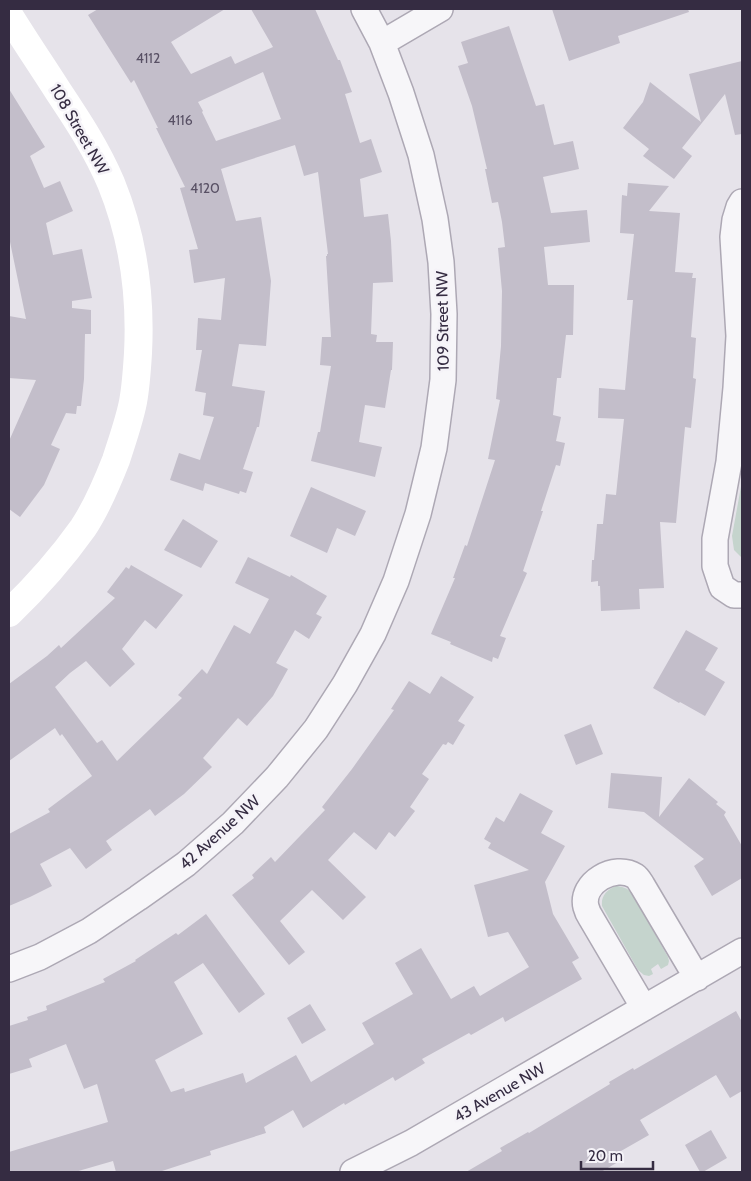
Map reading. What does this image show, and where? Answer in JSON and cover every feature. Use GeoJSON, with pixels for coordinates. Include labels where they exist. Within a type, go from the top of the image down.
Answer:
{"type":"FeatureCollection","features":[{"type":"Feature","properties":{"kind":"street","name":"109 Street NW"},"geometry":{"type":"LineString","coordinates":[[364,9],[382,43],[421,155],[435,220],[444,314],[443,380],[434,448],[418,514],[396,581],[373,634]]}},
{"type":"Feature","properties":{"kind":"street"},"geometry":{"type":"LineString","coordinates":[[382,43],[440,9]]}},
{"type":"Feature","properties":{"kind":"street","name":"108 Street NW"},"geometry":{"type":"LineString","coordinates":[[9,15],[83,129],[110,182],[123,215],[132,255],[137,287],[139,331],[133,401],[124,437],[99,499],[83,527],[56,564],[9,613]]}},
{"type":"Feature","properties":{"kind":"street"},"geometry":{"type":"LineString","coordinates":[[742,202],[735,220],[733,237],[739,336],[736,388],[729,462],[715,540],[716,566],[722,587],[734,595],[742,595]]}},
{"type":"Feature","properties":{"kind":"street","name":"42 Avenue NW"},"geometry":{"type":"LineString","coordinates":[[9,969],[40,957],[97,925],[186,864],[233,823],[277,777],[316,729],[345,684],[373,634]]}},
{"type":"Feature","properties":{"kind":"street"},"geometry":{"type":"LineString","coordinates":[[644,1008],[591,918],[586,906],[587,894],[591,885],[601,878],[614,872],[625,872],[636,877],[697,978]]}},
{"type":"Feature","properties":{"kind":"street","name":"43 Avenue NW"},"geometry":{"type":"LineString","coordinates":[[353,1172],[411,1143],[742,951]]}},
{"type":"Feature","properties":{"kind":"shaded area"},"geometry":{"type":"Polygon","coordinates":[[[742,481],[742,558],[734,550],[732,536],[742,481]]]}},
{"type":"Feature","properties":{"kind":"shaded area"},"geometry":{"type":"Polygon","coordinates":[[[615,886],[620,886],[632,893],[668,957],[668,965],[661,969],[658,964],[651,969],[653,974],[649,976],[644,975],[638,970],[602,906],[602,899],[605,894],[615,886]]]}},
{"type":"Feature","properties":{"kind":"building"},"geometry":{"type":"Polygon","coordinates":[[[98,9],[225,9],[171,42],[191,74],[231,56],[235,64],[273,47],[251,9],[315,9],[338,60],[340,60],[352,92],[345,94],[360,143],[371,139],[382,172],[360,179],[364,217],[388,214],[393,282],[373,283],[371,334],[377,335],[376,342],[393,342],[392,370],[385,408],[365,405],[359,442],[382,447],[375,477],[311,461],[318,432],[320,432],[331,366],[320,365],[322,337],[331,337],[326,256],[328,254],[318,172],[304,176],[295,145],[221,169],[236,221],[261,217],[271,281],[266,346],[239,344],[232,386],[265,391],[259,427],[257,427],[243,469],[253,472],[246,493],[240,491],[239,494],[205,483],[203,491],[170,480],[179,453],[200,460],[214,417],[203,415],[206,393],[195,391],[202,350],[196,350],[198,318],[221,320],[225,278],[194,283],[189,250],[198,249],[180,188],[185,187],[134,80],[131,83],[88,15],[98,9]],[[263,72],[198,102],[216,141],[281,119],[263,72]]]}},
{"type":"Feature","properties":{"kind":"building"},"geometry":{"type":"Polygon","coordinates":[[[552,9],[688,9],[689,12],[618,36],[620,43],[569,61],[552,9]]]}},
{"type":"Feature","properties":{"kind":"building"},"geometry":{"type":"Polygon","coordinates":[[[509,26],[536,106],[544,104],[554,145],[573,141],[579,169],[543,177],[551,213],[587,210],[590,242],[544,247],[548,285],[574,285],[573,335],[566,335],[561,378],[557,378],[553,415],[561,417],[556,441],[565,443],[560,466],[556,465],[523,571],[527,573],[500,636],[506,638],[498,659],[493,657],[492,662],[431,634],[455,578],[453,578],[465,545],[467,546],[495,460],[488,459],[500,400],[496,399],[501,346],[502,291],[498,248],[505,247],[498,202],[492,203],[485,169],[487,169],[472,106],[458,66],[468,63],[461,42],[509,26]]]}},
{"type":"Feature","properties":{"kind":"building"},"geometry":{"type":"Polygon","coordinates":[[[742,61],[742,134],[735,135],[725,94],[682,148],[692,156],[674,179],[643,156],[649,149],[623,128],[643,102],[650,82],[701,122],[689,74],[742,61]]]}},
{"type":"Feature","properties":{"kind":"building"},"geometry":{"type":"Polygon","coordinates":[[[9,89],[45,147],[30,156],[44,188],[60,181],[73,211],[46,223],[53,255],[82,249],[92,298],[72,301],[72,308],[91,310],[91,334],[85,334],[81,406],[77,406],[76,414],[66,413],[51,445],[60,449],[44,485],[20,517],[9,509],[9,441],[36,380],[9,378],[9,316],[26,319],[9,237],[9,89]]]}},
{"type":"Feature","properties":{"kind":"building"},"geometry":{"type":"Polygon","coordinates":[[[628,183],[669,186],[649,211],[680,213],[675,272],[693,273],[692,278],[696,278],[691,337],[696,338],[693,378],[696,379],[691,428],[685,427],[676,523],[660,522],[664,588],[639,589],[640,609],[601,611],[600,586],[598,586],[598,581],[591,582],[592,560],[594,560],[597,524],[603,524],[606,494],[616,495],[624,419],[598,418],[599,388],[625,390],[633,300],[627,300],[634,234],[620,233],[622,195],[627,196],[628,183]]]}},
{"type":"Feature","properties":{"kind":"building"},"geometry":{"type":"Polygon","coordinates":[[[311,487],[366,511],[355,536],[337,528],[327,553],[290,536],[311,487]]]}},
{"type":"Feature","properties":{"kind":"building"},"geometry":{"type":"Polygon","coordinates":[[[183,519],[218,541],[201,568],[164,550],[183,519]]]}},
{"type":"Feature","properties":{"kind":"building"},"geometry":{"type":"Polygon","coordinates":[[[248,557],[290,577],[291,575],[327,596],[316,614],[322,617],[309,639],[295,630],[276,663],[288,669],[273,696],[247,726],[238,718],[203,758],[212,767],[184,794],[155,816],[150,809],[106,841],[112,850],[86,869],[70,848],[40,864],[52,886],[9,906],[9,834],[50,812],[48,809],[92,776],[62,734],[60,736],[55,728],[9,761],[9,684],[59,645],[61,648],[115,598],[107,592],[126,567],[129,569],[131,565],[183,595],[156,629],[145,620],[122,649],[135,664],[110,687],[86,661],[55,687],[97,743],[102,740],[117,761],[182,698],[178,695],[202,669],[207,674],[234,625],[250,634],[269,599],[235,583],[248,557]]]}},
{"type":"Feature","properties":{"kind":"building"},"geometry":{"type":"Polygon","coordinates":[[[686,630],[718,648],[705,670],[725,682],[705,716],[653,688],[686,630]]]}},
{"type":"Feature","properties":{"kind":"building"},"geometry":{"type":"Polygon","coordinates":[[[441,676],[474,697],[458,721],[465,725],[453,745],[448,742],[446,745],[443,744],[422,774],[429,779],[410,807],[415,811],[395,837],[389,832],[376,850],[354,832],[328,860],[366,897],[343,920],[312,890],[280,921],[305,952],[289,965],[232,895],[254,878],[252,875],[271,857],[275,862],[325,810],[322,807],[394,710],[391,709],[409,681],[430,694],[441,676]]]}},
{"type":"Feature","properties":{"kind":"building"},"geometry":{"type":"Polygon","coordinates":[[[591,724],[603,754],[576,765],[564,735],[591,724]]]}},
{"type":"Feature","properties":{"kind":"building"},"geometry":{"type":"Polygon","coordinates":[[[611,773],[662,777],[659,817],[689,778],[718,802],[716,804],[726,812],[724,815],[742,846],[742,878],[712,896],[694,866],[704,859],[644,812],[608,808],[611,773]]]}},
{"type":"Feature","properties":{"kind":"building"},"geometry":{"type":"Polygon","coordinates":[[[520,793],[553,811],[541,833],[565,846],[545,882],[553,914],[579,958],[572,962],[582,979],[505,1022],[503,1017],[471,1035],[469,1033],[422,1059],[425,1063],[395,1081],[393,1077],[345,1105],[344,1103],[303,1128],[293,1110],[264,1127],[266,1133],[210,1151],[211,1155],[159,1172],[116,1172],[113,1161],[75,1172],[9,1172],[9,1152],[108,1122],[97,1084],[84,1089],[66,1044],[29,1059],[32,1067],[9,1074],[9,1026],[28,1020],[27,1017],[47,1010],[46,1006],[105,982],[103,979],[136,961],[176,933],[178,935],[206,914],[265,994],[239,1013],[203,963],[174,982],[203,1034],[155,1060],[171,1092],[184,1088],[185,1092],[243,1073],[246,1083],[296,1055],[311,1082],[374,1044],[362,1023],[413,994],[395,963],[421,948],[451,999],[474,986],[480,996],[529,967],[508,932],[488,937],[474,885],[529,870],[488,848],[491,843],[484,839],[496,817],[504,822],[520,793]]]}},
{"type":"Feature","properties":{"kind":"building"},"geometry":{"type":"Polygon","coordinates":[[[310,1004],[326,1030],[302,1044],[287,1018],[310,1004]]]}},
{"type":"Feature","properties":{"kind":"building"},"geometry":{"type":"Polygon","coordinates":[[[736,1011],[742,1022],[742,1091],[730,1098],[716,1075],[640,1120],[649,1135],[614,1155],[618,1162],[601,1172],[466,1172],[502,1151],[500,1148],[529,1133],[610,1084],[609,1082],[633,1068],[634,1070],[736,1011]]]}},
{"type":"Feature","properties":{"kind":"building"},"geometry":{"type":"Polygon","coordinates":[[[711,1130],[727,1158],[700,1172],[685,1145],[711,1130]]]}}]}
